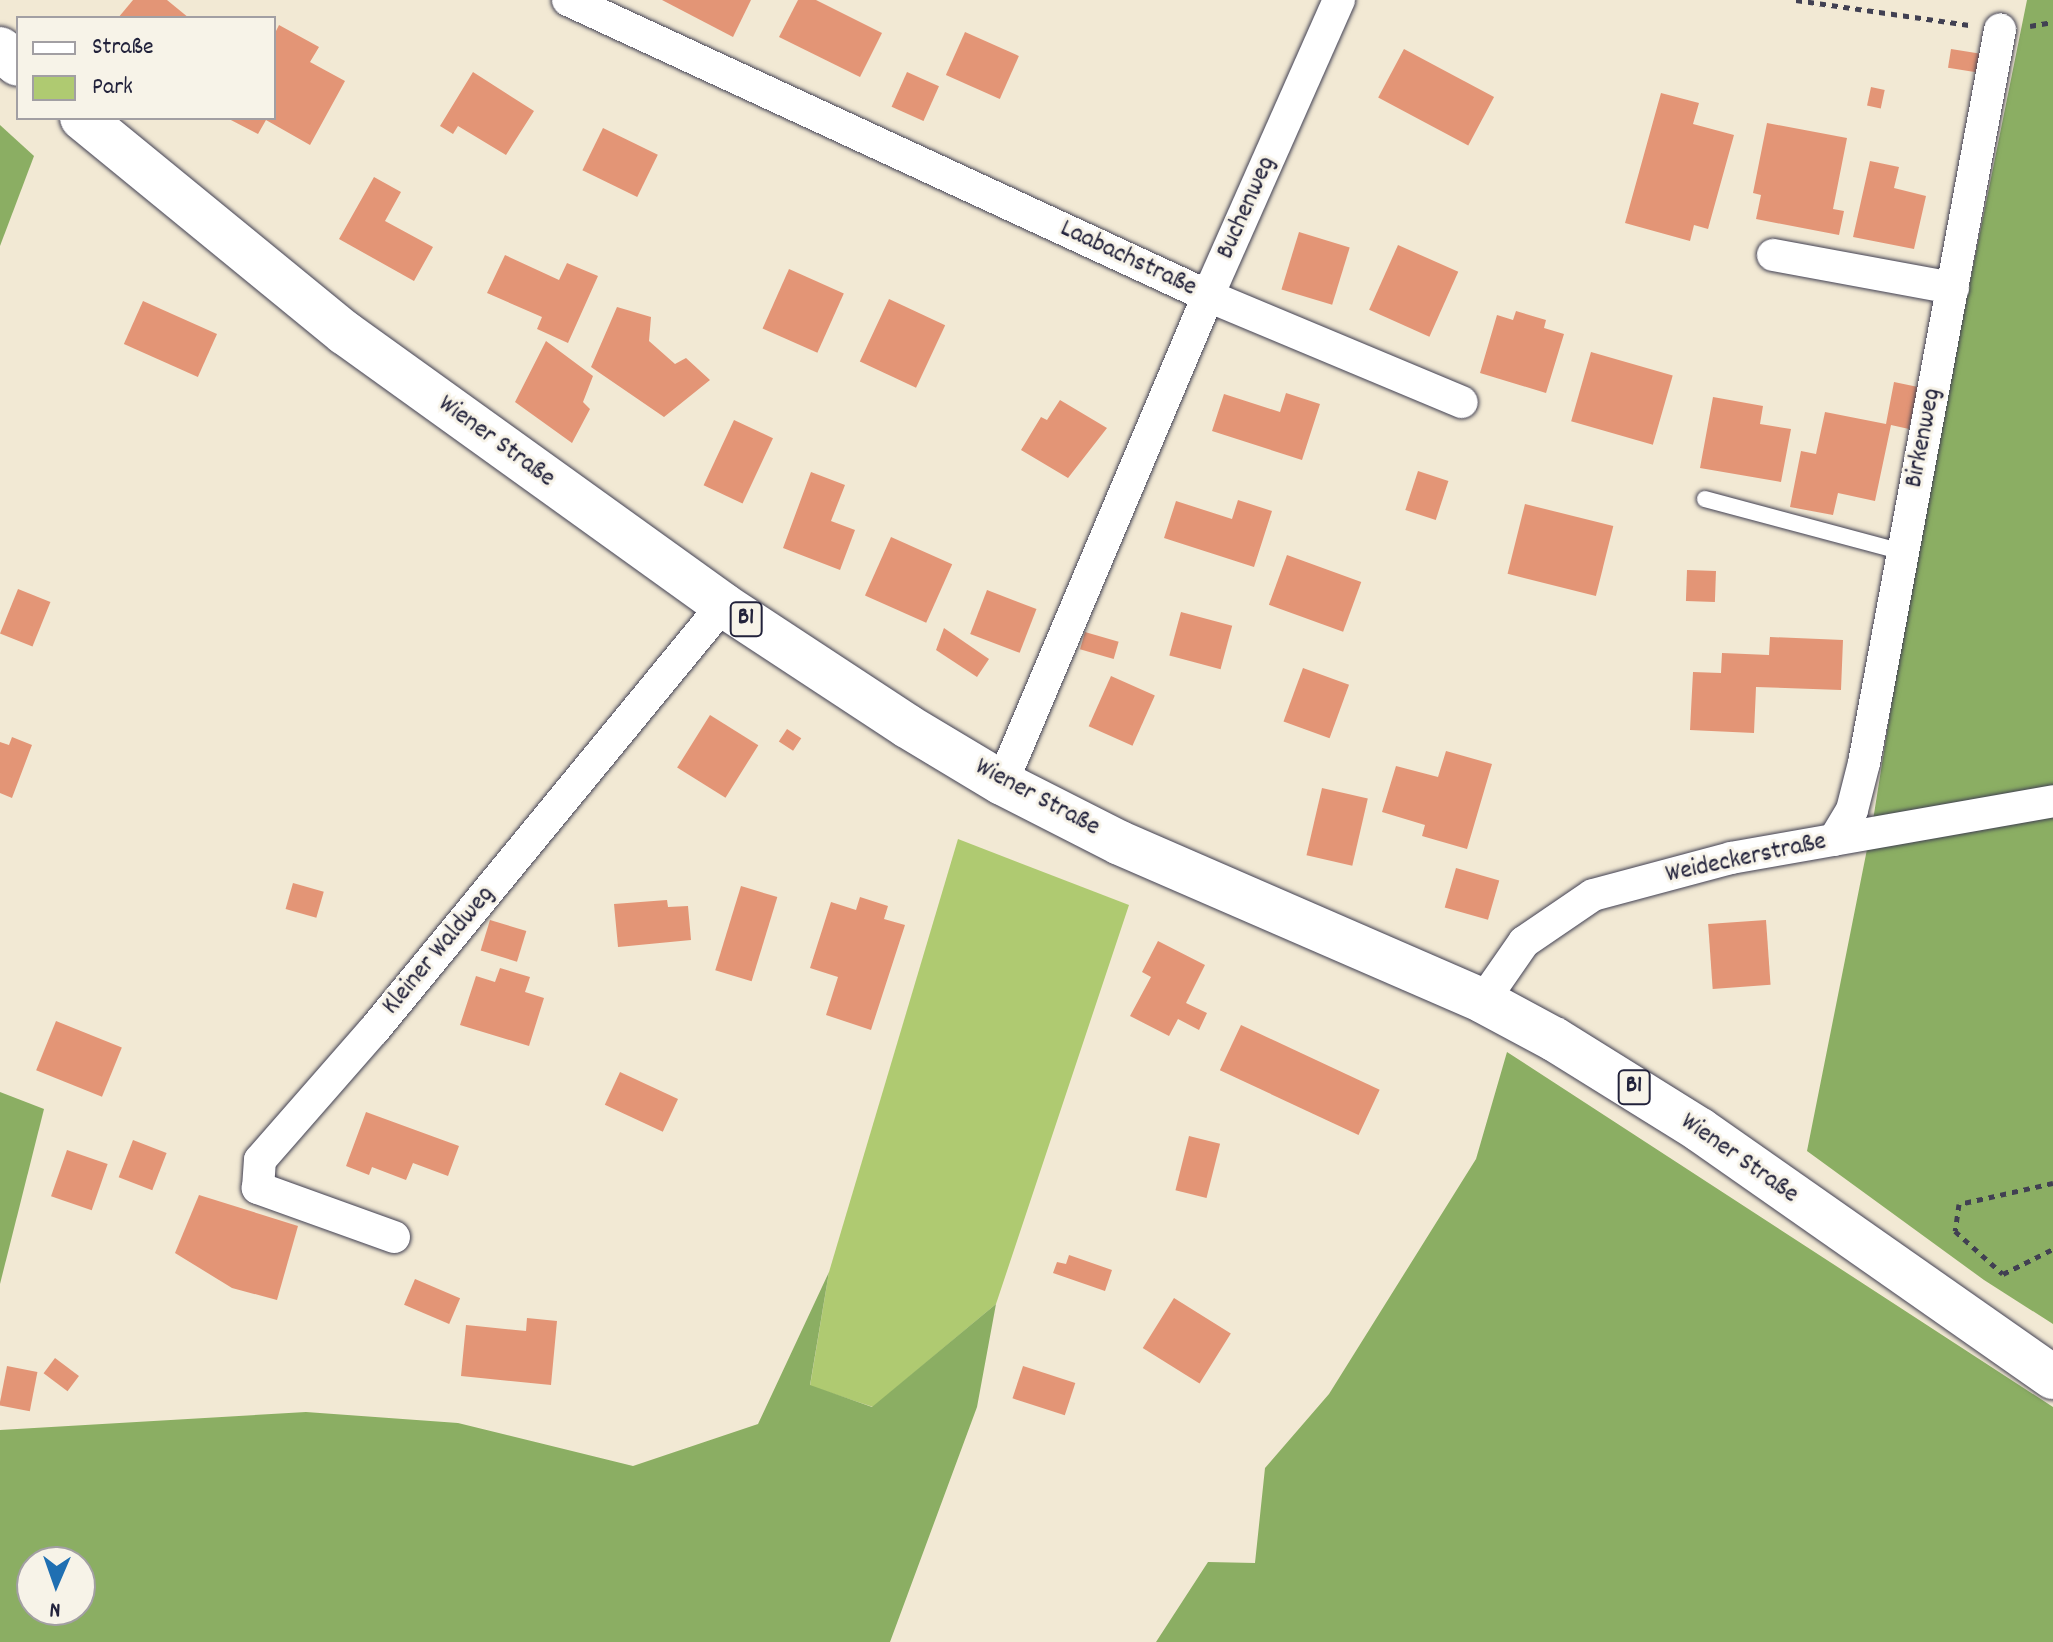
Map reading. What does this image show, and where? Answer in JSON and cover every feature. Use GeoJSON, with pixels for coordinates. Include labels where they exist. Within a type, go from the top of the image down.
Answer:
{"type":"FeatureCollection","features":[{"type":"Feature","properties":{"kind":"main road"},"geometry":{"type":"LineString","coordinates":[[0,49],[16,62]]}},
{"type":"Feature","properties":{"kind":"main road","name":"Wiener Straße"},"geometry":{"type":"LineString","coordinates":[[84,120],[345,333],[723,605],[1002,783],[1120,843],[1483,1001],[1602,1066],[1700,1130],[2053,1377]]}},
{"type":"Feature","properties":{"kind":"street","name":"Laabachstraße"},"geometry":{"type":"LineString","coordinates":[[568,0],[1208,296],[1002,783]]}},
{"type":"Feature","properties":{"kind":"street","name":"Buchenweg"},"geometry":{"type":"LineString","coordinates":[[1208,296],[1339,0]]}},
{"type":"Feature","properties":{"kind":"street","name":"Birkenweg"},"geometry":{"type":"LineString","coordinates":[[1834,840],[1852,810],[1864,763],[2000,30]]}},
{"type":"Feature","properties":{"kind":"street"},"geometry":{"type":"LineString","coordinates":[[1773,255],[1953,288]]}},
{"type":"Feature","properties":{"kind":"street"},"geometry":{"type":"LineString","coordinates":[[1208,296],[1462,402]]}},
{"type":"Feature","properties":{"kind":"street","name":"Kleiner Waldweg"},"geometry":{"type":"LineString","coordinates":[[394,1237],[258,1188],[260,1160],[374,1030],[723,605]]}},
{"type":"Feature","properties":{"kind":"street","name":"Weideckerstraße"},"geometry":{"type":"LineString","coordinates":[[1483,1001],[1524,942],[1593,895],[1731,858],[2053,801]]}},
{"type":"Feature","properties":{"kind":"lane"},"geometry":{"type":"LineString","coordinates":[[1705,499],[1903,552]]}},
{"type":"Feature","properties":{"kind":"path"},"geometry":{"type":"LineString","coordinates":[[1796,0],[2000,30]]}},
{"type":"Feature","properties":{"kind":"path"},"geometry":{"type":"LineString","coordinates":[[2053,1183],[1959,1204],[1955,1231],[2003,1274],[2053,1249]]}},
{"type":"Feature","properties":{"kind":"green space"},"geometry":{"type":"Polygon","coordinates":[[[2027,0],[2053,0],[2053,1324],[1984,1280],[1807,1151],[1874,814],[1917,544],[2027,0]]]}},
{"type":"Feature","properties":{"kind":"green space"},"geometry":{"type":"Polygon","coordinates":[[[0,125],[34,156],[0,246],[0,125]]]}},
{"type":"Feature","properties":{"kind":"green space"},"geometry":{"type":"Polygon","coordinates":[[[958,839],[1129,905],[996,1304],[873,1407],[810,1386],[829,1272],[958,839]]]}},
{"type":"Feature","properties":{"kind":"green space"},"geometry":{"type":"Polygon","coordinates":[[[1507,1052],[2053,1407],[2053,1642],[1156,1642],[1208,1562],[1255,1563],[1265,1468],[1329,1394],[1476,1159],[1507,1052]]]}},
{"type":"Feature","properties":{"kind":"green space"},"geometry":{"type":"Polygon","coordinates":[[[0,1092],[44,1109],[0,1284],[0,1092]]]}},
{"type":"Feature","properties":{"kind":"green space"},"geometry":{"type":"Polygon","coordinates":[[[829,1272],[810,1385],[872,1407],[996,1304],[977,1407],[890,1642],[0,1642],[0,1430],[306,1412],[458,1423],[633,1466],[758,1424],[829,1272]]]}},
{"type":"Feature","properties":{"kind":"building"},"geometry":{"type":"Polygon","coordinates":[[[133,0],[167,0],[187,16],[120,16],[133,0]]]}},
{"type":"Feature","properties":{"kind":"building"},"geometry":{"type":"Polygon","coordinates":[[[662,0],[751,0],[733,37],[662,0]]]}},
{"type":"Feature","properties":{"kind":"building"},"geometry":{"type":"Polygon","coordinates":[[[798,0],[816,0],[882,33],[860,77],[779,37],[798,0]]]}},
{"type":"Feature","properties":{"kind":"building"},"geometry":{"type":"Polygon","coordinates":[[[279,25],[319,47],[310,62],[345,81],[310,145],[266,120],[276,120],[276,31],[279,25]]]}},
{"type":"Feature","properties":{"kind":"building"},"geometry":{"type":"Polygon","coordinates":[[[965,32],[1019,56],[1000,99],[946,75],[965,32]]]}},
{"type":"Feature","properties":{"kind":"building"},"geometry":{"type":"Polygon","coordinates":[[[1404,49],[1494,97],[1468,145],[1378,98],[1404,49]]]}},
{"type":"Feature","properties":{"kind":"building"},"geometry":{"type":"Polygon","coordinates":[[[1951,49],[1981,54],[1978,72],[1948,68],[1951,49]]]}},
{"type":"Feature","properties":{"kind":"building"},"geometry":{"type":"Polygon","coordinates":[[[473,72],[534,111],[506,155],[458,126],[453,134],[440,126],[473,72]]]}},
{"type":"Feature","properties":{"kind":"building"},"geometry":{"type":"Polygon","coordinates":[[[907,72],[939,86],[924,121],[892,107],[907,72]]]}},
{"type":"Feature","properties":{"kind":"building"},"geometry":{"type":"Polygon","coordinates":[[[1871,87],[1885,90],[1881,108],[1867,106],[1871,87]]]}},
{"type":"Feature","properties":{"kind":"building"},"geometry":{"type":"Polygon","coordinates":[[[1661,93],[1699,103],[1693,124],[1734,135],[1708,229],[1694,225],[1690,241],[1625,223],[1661,93]]]}},
{"type":"Feature","properties":{"kind":"building"},"geometry":{"type":"Polygon","coordinates":[[[231,120],[266,120],[258,134],[231,120]]]}},
{"type":"Feature","properties":{"kind":"building"},"geometry":{"type":"Polygon","coordinates":[[[1767,123],[1847,138],[1833,209],[1844,211],[1839,235],[1756,219],[1761,195],[1753,193],[1767,123]]]}},
{"type":"Feature","properties":{"kind":"building"},"geometry":{"type":"Polygon","coordinates":[[[603,128],[658,155],[637,197],[582,170],[603,128]]]}},
{"type":"Feature","properties":{"kind":"building"},"geometry":{"type":"Polygon","coordinates":[[[1870,161],[1899,167],[1894,188],[1926,196],[1914,249],[1853,237],[1870,161]]]}},
{"type":"Feature","properties":{"kind":"building"},"geometry":{"type":"Polygon","coordinates":[[[374,177],[401,192],[385,221],[433,247],[414,281],[339,239],[374,177]]]}},
{"type":"Feature","properties":{"kind":"building"},"geometry":{"type":"Polygon","coordinates":[[[1299,232],[1350,247],[1332,305],[1281,289],[1299,232]]]}},
{"type":"Feature","properties":{"kind":"building"},"geometry":{"type":"Polygon","coordinates":[[[1398,245],[1458,272],[1429,337],[1369,310],[1398,245]]]}},
{"type":"Feature","properties":{"kind":"building"},"geometry":{"type":"Polygon","coordinates":[[[505,255],[559,280],[567,263],[598,276],[568,343],[537,329],[542,317],[487,293],[505,255]]]}},
{"type":"Feature","properties":{"kind":"building"},"geometry":{"type":"Polygon","coordinates":[[[789,269],[844,293],[817,353],[763,328],[789,269]]]}},
{"type":"Feature","properties":{"kind":"building"},"geometry":{"type":"Polygon","coordinates":[[[889,299],[945,325],[916,388],[860,362],[889,299]]]}},
{"type":"Feature","properties":{"kind":"building"},"geometry":{"type":"Polygon","coordinates":[[[143,301],[217,334],[198,377],[124,344],[143,301]]]}},
{"type":"Feature","properties":{"kind":"building"},"geometry":{"type":"Polygon","coordinates":[[[617,307],[651,317],[649,341],[675,364],[686,358],[710,380],[664,417],[591,367],[617,307]]]}},
{"type":"Feature","properties":{"kind":"building"},"geometry":{"type":"Polygon","coordinates":[[[1516,311],[1546,320],[1544,328],[1564,334],[1546,393],[1480,373],[1497,315],[1513,320],[1516,311]]]}},
{"type":"Feature","properties":{"kind":"building"},"geometry":{"type":"Polygon","coordinates":[[[546,341],[593,376],[583,402],[590,409],[572,443],[515,402],[546,341]]]}},
{"type":"Feature","properties":{"kind":"building"},"geometry":{"type":"Polygon","coordinates":[[[1591,352],[1673,375],[1653,445],[1571,421],[1591,352]]]}},
{"type":"Feature","properties":{"kind":"building"},"geometry":{"type":"Polygon","coordinates":[[[1894,382],[1918,387],[1909,429],[1891,425],[1875,501],[1838,493],[1833,515],[1790,507],[1801,451],[1816,454],[1825,412],[1886,424],[1894,382]]]}},
{"type":"Feature","properties":{"kind":"building"},"geometry":{"type":"Polygon","coordinates":[[[1286,393],[1320,404],[1302,460],[1212,431],[1224,394],[1280,412],[1286,393]]]}},
{"type":"Feature","properties":{"kind":"building"},"geometry":{"type":"Polygon","coordinates":[[[1713,397],[1763,406],[1760,424],[1791,429],[1781,482],[1700,468],[1713,397]]]}},
{"type":"Feature","properties":{"kind":"building"},"geometry":{"type":"Polygon","coordinates":[[[1060,400],[1107,428],[1068,478],[1021,450],[1041,417],[1047,420],[1060,400]]]}},
{"type":"Feature","properties":{"kind":"building"},"geometry":{"type":"Polygon","coordinates":[[[734,420],[773,438],[743,503],[704,485],[734,420]]]}},
{"type":"Feature","properties":{"kind":"building"},"geometry":{"type":"Polygon","coordinates":[[[1418,471],[1448,481],[1436,520],[1405,510],[1418,471]]]}},
{"type":"Feature","properties":{"kind":"building"},"geometry":{"type":"Polygon","coordinates":[[[811,472],[845,485],[831,521],[855,530],[840,570],[783,548],[811,472]]]}},
{"type":"Feature","properties":{"kind":"building"},"geometry":{"type":"Polygon","coordinates":[[[1238,500],[1272,511],[1254,567],[1164,538],[1176,501],[1232,519],[1238,500]]]}},
{"type":"Feature","properties":{"kind":"building"},"geometry":{"type":"Polygon","coordinates":[[[1525,504],[1613,526],[1596,596],[1508,574],[1525,504]]]}},
{"type":"Feature","properties":{"kind":"building"},"geometry":{"type":"Polygon","coordinates":[[[891,537],[952,564],[926,623],[865,595],[891,537]]]}},
{"type":"Feature","properties":{"kind":"building"},"geometry":{"type":"Polygon","coordinates":[[[1287,555],[1361,582],[1343,632],[1269,605],[1287,555]]]}},
{"type":"Feature","properties":{"kind":"building"},"geometry":{"type":"Polygon","coordinates":[[[1687,570],[1716,571],[1715,602],[1686,601],[1687,570]]]}},
{"type":"Feature","properties":{"kind":"building"},"geometry":{"type":"Polygon","coordinates":[[[18,589],[50,602],[32,647],[0,634],[18,589]]]}},
{"type":"Feature","properties":{"kind":"building"},"geometry":{"type":"Polygon","coordinates":[[[987,590],[1036,609],[1020,653],[970,634],[987,590]]]}},
{"type":"Feature","properties":{"kind":"building"},"geometry":{"type":"Polygon","coordinates":[[[1181,612],[1232,626],[1221,669],[1169,655],[1181,612]]]}},
{"type":"Feature","properties":{"kind":"building"},"geometry":{"type":"Polygon","coordinates":[[[944,628],[989,659],[977,677],[936,650],[944,628]]]}},
{"type":"Feature","properties":{"kind":"building"},"geometry":{"type":"Polygon","coordinates":[[[1085,632],[1119,642],[1114,659],[1080,649],[1085,632]]]}},
{"type":"Feature","properties":{"kind":"building"},"geometry":{"type":"Polygon","coordinates":[[[1770,637],[1843,640],[1841,690],[1756,687],[1754,733],[1690,730],[1693,672],[1721,673],[1722,653],[1769,655],[1770,637]]]}},
{"type":"Feature","properties":{"kind":"building"},"geometry":{"type":"Polygon","coordinates":[[[1303,668],[1349,685],[1330,738],[1284,722],[1303,668]]]}},
{"type":"Feature","properties":{"kind":"building"},"geometry":{"type":"Polygon","coordinates":[[[1111,676],[1155,696],[1132,746],[1089,726],[1111,676]]]}},
{"type":"Feature","properties":{"kind":"building"},"geometry":{"type":"Polygon","coordinates":[[[710,715],[758,745],[725,798],[677,768],[710,715]]]}},
{"type":"Feature","properties":{"kind":"building"},"geometry":{"type":"Polygon","coordinates":[[[787,729],[801,738],[793,751],[779,742],[787,729]]]}},
{"type":"Feature","properties":{"kind":"building"},"geometry":{"type":"Polygon","coordinates":[[[12,737],[32,745],[12,798],[0,793],[0,742],[9,745],[12,737]]]}},
{"type":"Feature","properties":{"kind":"building"},"geometry":{"type":"Polygon","coordinates":[[[1446,751],[1492,764],[1467,849],[1422,836],[1425,825],[1382,812],[1396,766],[1438,777],[1446,751]]]}},
{"type":"Feature","properties":{"kind":"building"},"geometry":{"type":"Polygon","coordinates":[[[1322,788],[1368,799],[1352,866],[1306,855],[1322,788]]]}},
{"type":"Feature","properties":{"kind":"building"},"geometry":{"type":"Polygon","coordinates":[[[1456,868],[1499,880],[1488,920],[1445,907],[1456,868]]]}},
{"type":"Feature","properties":{"kind":"building"},"geometry":{"type":"Polygon","coordinates":[[[293,883],[324,892],[316,918],[286,909],[293,883]]]}},
{"type":"Feature","properties":{"kind":"building"},"geometry":{"type":"Polygon","coordinates":[[[741,886],[777,897],[752,981],[715,970],[741,886]]]}},
{"type":"Feature","properties":{"kind":"building"},"geometry":{"type":"Polygon","coordinates":[[[860,897],[888,906],[884,919],[905,925],[871,1030],[826,1015],[838,977],[810,968],[831,902],[856,910],[860,897]]]}},
{"type":"Feature","properties":{"kind":"building"},"geometry":{"type":"Polygon","coordinates":[[[667,900],[668,907],[688,906],[691,940],[618,947],[614,904],[667,900]]]}},
{"type":"Feature","properties":{"kind":"building"},"geometry":{"type":"Polygon","coordinates":[[[490,920],[526,931],[517,962],[481,951],[490,920]]]}},
{"type":"Feature","properties":{"kind":"building"},"geometry":{"type":"Polygon","coordinates":[[[1766,920],[1771,985],[1713,989],[1708,924],[1766,920]]]}},
{"type":"Feature","properties":{"kind":"building"},"geometry":{"type":"Polygon","coordinates":[[[1158,941],[1205,965],[1186,1003],[1207,1013],[1199,1030],[1178,1019],[1169,1036],[1130,1016],[1151,977],[1142,972],[1158,941]]]}},
{"type":"Feature","properties":{"kind":"building"},"geometry":{"type":"Polygon","coordinates":[[[500,968],[530,977],[525,992],[544,998],[529,1046],[460,1025],[476,976],[495,982],[500,968]]]}},
{"type":"Feature","properties":{"kind":"building"},"geometry":{"type":"Polygon","coordinates":[[[56,1021],[122,1048],[102,1097],[36,1070],[56,1021]]]}},
{"type":"Feature","properties":{"kind":"building"},"geometry":{"type":"Polygon","coordinates":[[[1241,1025],[1380,1090],[1359,1135],[1220,1070],[1241,1025]]]}},
{"type":"Feature","properties":{"kind":"building"},"geometry":{"type":"Polygon","coordinates":[[[620,1072],[678,1099],[663,1132],[605,1105],[620,1072]]]}},
{"type":"Feature","properties":{"kind":"building"},"geometry":{"type":"Polygon","coordinates":[[[366,1112],[459,1146],[448,1176],[413,1163],[406,1180],[372,1167],[369,1175],[346,1166],[366,1112]]]}},
{"type":"Feature","properties":{"kind":"building"},"geometry":{"type":"Polygon","coordinates":[[[1189,1136],[1220,1144],[1207,1198],[1175,1190],[1189,1136]]]}},
{"type":"Feature","properties":{"kind":"building"},"geometry":{"type":"Polygon","coordinates":[[[133,1140],[167,1153],[152,1190],[119,1177],[133,1140]]]}},
{"type":"Feature","properties":{"kind":"building"},"geometry":{"type":"Polygon","coordinates":[[[67,1150],[108,1164],[92,1210],[51,1196],[67,1150]]]}},
{"type":"Feature","properties":{"kind":"building"},"geometry":{"type":"Polygon","coordinates":[[[199,1195],[298,1226],[277,1300],[232,1288],[175,1253],[199,1195]]]}},
{"type":"Feature","properties":{"kind":"building"},"geometry":{"type":"Polygon","coordinates":[[[1069,1255],[1112,1270],[1105,1291],[1053,1273],[1057,1262],[1066,1264],[1069,1255]]]}},
{"type":"Feature","properties":{"kind":"building"},"geometry":{"type":"Polygon","coordinates":[[[415,1279],[460,1298],[449,1324],[404,1305],[415,1279]]]}},
{"type":"Feature","properties":{"kind":"building"},"geometry":{"type":"Polygon","coordinates":[[[1174,1298],[1231,1334],[1200,1384],[1143,1348],[1174,1298]]]}},
{"type":"Feature","properties":{"kind":"building"},"geometry":{"type":"Polygon","coordinates":[[[527,1318],[557,1321],[551,1385],[461,1376],[466,1325],[526,1331],[527,1318]]]}},
{"type":"Feature","properties":{"kind":"building"},"geometry":{"type":"Polygon","coordinates":[[[55,1358],[79,1376],[68,1391],[44,1373],[55,1358]]]}},
{"type":"Feature","properties":{"kind":"building"},"geometry":{"type":"Polygon","coordinates":[[[7,1366],[37,1372],[30,1411],[0,1405],[7,1366]]]}},
{"type":"Feature","properties":{"kind":"building"},"geometry":{"type":"Polygon","coordinates":[[[1023,1366],[1075,1383],[1065,1415],[1012,1398],[1023,1366]]]}}]}
